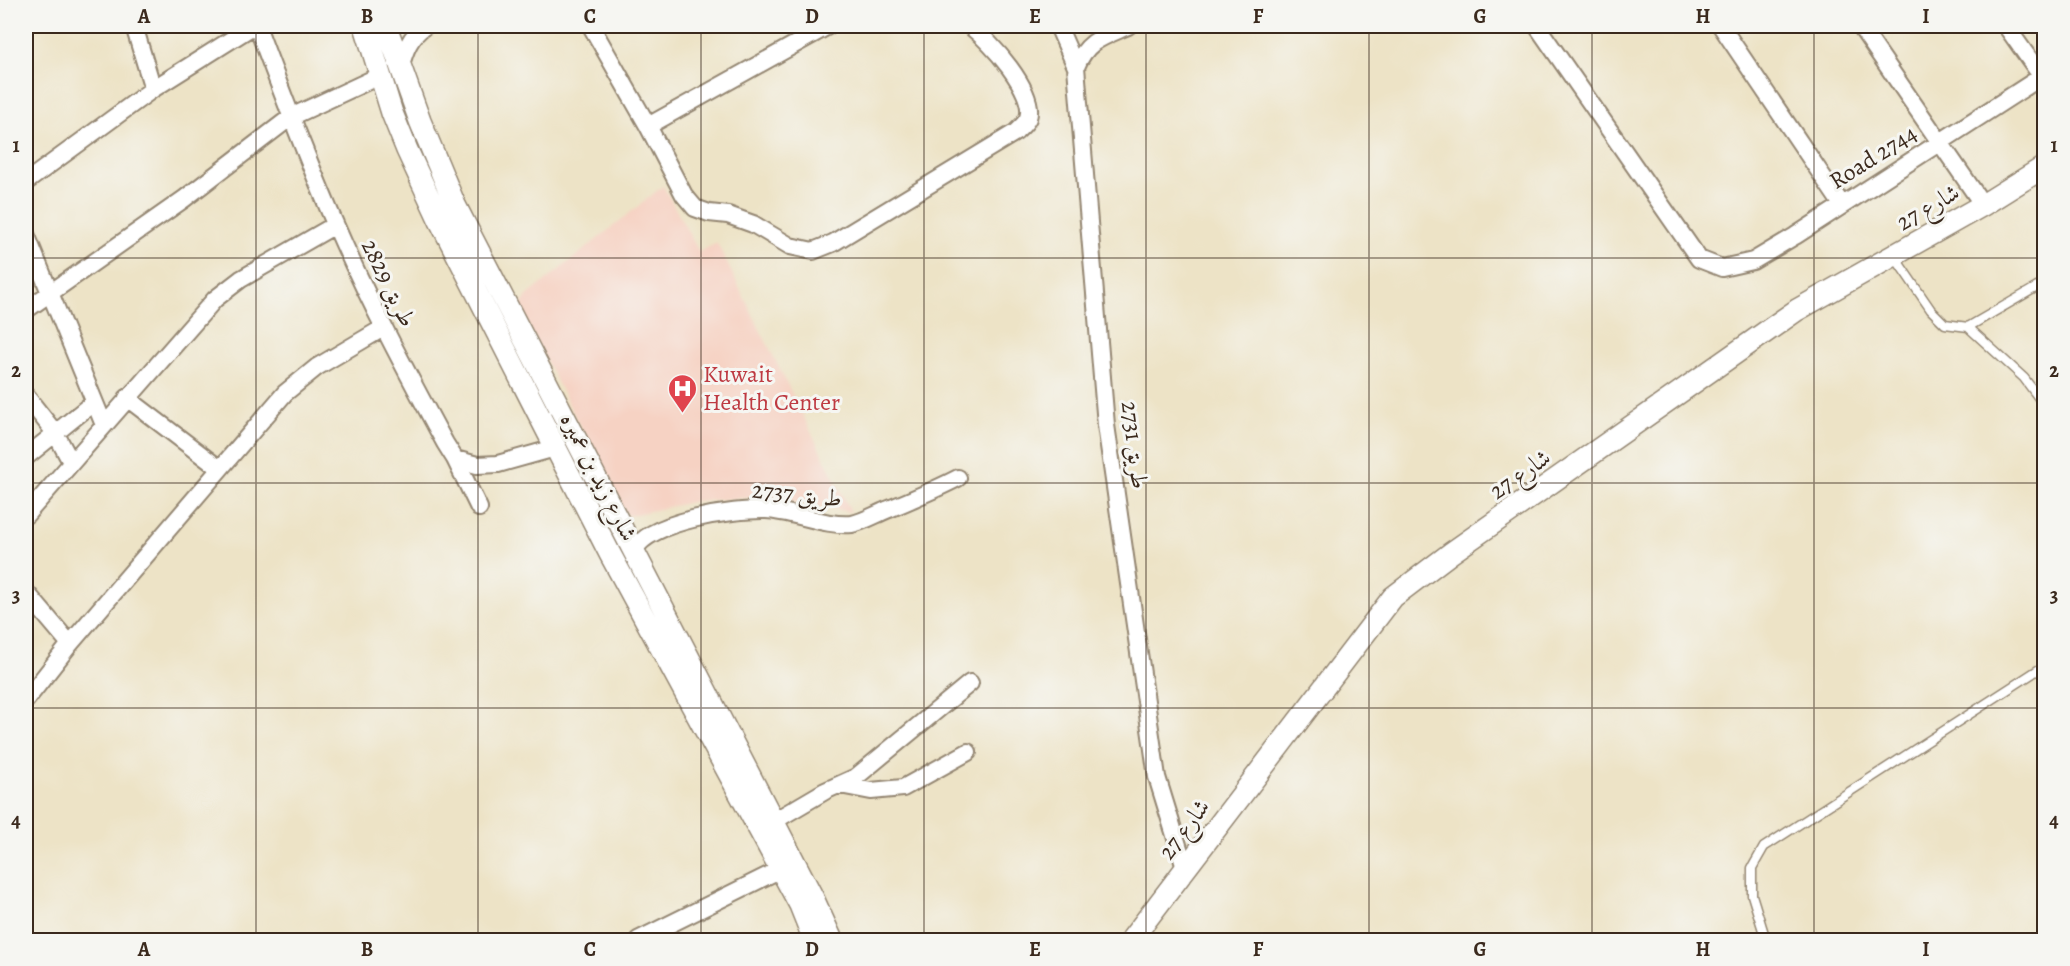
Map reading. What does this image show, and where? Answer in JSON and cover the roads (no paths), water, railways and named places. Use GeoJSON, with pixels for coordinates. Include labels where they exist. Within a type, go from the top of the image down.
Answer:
{"type":"FeatureCollection","features":[{"type":"Feature","properties":{"kind":"street"},"geometry":{"type":"LineString","coordinates":[[134,26],[153,90]]}},
{"type":"Feature","properties":{"kind":"street"},"geometry":{"type":"LineString","coordinates":[[26,182],[153,90],[255,26]]}},
{"type":"Feature","properties":{"kind":"street","name":"طريق 2829"},"geometry":{"type":"LineString","coordinates":[[255,26],[335,225],[383,328],[455,459],[479,508]]}},
{"type":"Feature","properties":{"kind":"street","name":"شارع زيد بن عميره"},"geometry":{"type":"LineString","coordinates":[[365,26],[379,76],[423,186],[610,555],[782,869],[814,940]]}},
{"type":"Feature","properties":{"kind":"street"},"geometry":{"type":"LineString","coordinates":[[387,26],[405,32],[421,29]]}},
{"type":"Feature","properties":{"kind":"street","name":"شارع زيد بن عميره"},"geometry":{"type":"LineString","coordinates":[[387,26],[424,132],[455,205],[774,821],[832,940]]}},
{"type":"Feature","properties":{"kind":"street"},"geometry":{"type":"LineString","coordinates":[[591,26],[684,195],[695,208],[709,213],[728,215],[753,224],[790,246],[813,251],[833,243],[1016,132],[1029,118],[1026,96],[1002,55],[970,26]]}},
{"type":"Feature","properties":{"kind":"street"},"geometry":{"type":"LineString","coordinates":[[648,126],[828,26]]}},
{"type":"Feature","properties":{"kind":"street","name":"طريق 2731"},"geometry":{"type":"LineString","coordinates":[[1058,26],[1076,67],[1106,425],[1157,777],[1185,868]]}},
{"type":"Feature","properties":{"kind":"street"},"geometry":{"type":"LineString","coordinates":[[1076,67],[1089,45],[1128,26]]}},
{"type":"Feature","properties":{"kind":"street","name":"Road 2744"},"geometry":{"type":"LineString","coordinates":[[1537,26],[1699,259],[1722,268],[1753,261],[2043,76]]}},
{"type":"Feature","properties":{"kind":"street"},"geometry":{"type":"LineString","coordinates":[[1722,26],[1842,205]]}},
{"type":"Feature","properties":{"kind":"street"},"geometry":{"type":"LineString","coordinates":[[1860,26],[1983,205]]}},
{"type":"Feature","properties":{"kind":"street"},"geometry":{"type":"LineString","coordinates":[[2006,26],[2043,76]]}},
{"type":"Feature","properties":{"kind":"street"},"geometry":{"type":"LineString","coordinates":[[400,68],[404,52],[421,29]]}},
{"type":"Feature","properties":{"kind":"street"},"geometry":{"type":"LineString","coordinates":[[26,310],[184,199],[291,117],[379,76]]}},
{"type":"Feature","properties":{"kind":"street","name":"شارع 27"},"geometry":{"type":"LineString","coordinates":[[1131,940],[1393,597],[1451,553],[1797,310],[1983,205],[2044,167]]}},
{"type":"Feature","properties":{"kind":"street"},"geometry":{"type":"LineString","coordinates":[[26,515],[215,299],[241,279],[335,225]]}},
{"type":"Feature","properties":{"kind":"street"},"geometry":{"type":"LineString","coordinates":[[26,234],[104,425]]}},
{"type":"Feature","properties":{"kind":"street"},"geometry":{"type":"LineString","coordinates":[[26,700],[70,644],[285,393],[317,367],[383,328]]}},
{"type":"Feature","properties":{"kind":"street"},"geometry":{"type":"LineString","coordinates":[[501,340],[510,347],[531,384],[541,389],[551,390]]}},
{"type":"Feature","properties":{"kind":"street"},"geometry":{"type":"LineString","coordinates":[[26,396],[56,434],[71,462]]}},
{"type":"Feature","properties":{"kind":"street"},"geometry":{"type":"LineString","coordinates":[[127,398],[220,469]]}},
{"type":"Feature","properties":{"kind":"street"},"geometry":{"type":"LineString","coordinates":[[26,457],[94,402]]}},
{"type":"Feature","properties":{"kind":"street"},"geometry":{"type":"LineString","coordinates":[[455,459],[477,465],[498,464],[555,448]]}},
{"type":"Feature","properties":{"kind":"street","name":"طريق 2737"},"geometry":{"type":"LineString","coordinates":[[629,542],[695,519],[766,510],[852,524],[958,478]]}},
{"type":"Feature","properties":{"kind":"street"},"geometry":{"type":"LineString","coordinates":[[610,555],[614,544],[629,542]]}},
{"type":"Feature","properties":{"kind":"street"},"geometry":{"type":"LineString","coordinates":[[26,592],[70,644]]}},
{"type":"Feature","properties":{"kind":"street"},"geometry":{"type":"LineString","coordinates":[[774,821],[825,791],[856,777],[970,683]]}},
{"type":"Feature","properties":{"kind":"street"},"geometry":{"type":"LineString","coordinates":[[840,785],[871,791],[903,788],[968,752]]}},
{"type":"Feature","properties":{"kind":"street"},"geometry":{"type":"LineString","coordinates":[[638,940],[782,869]]}},
{"type":"Feature","properties":{"kind":"lane"},"geometry":{"type":"LineString","coordinates":[[1894,255],[1931,310],[1944,324],[1968,327],[2024,378],[2044,405]]}},
{"type":"Feature","properties":{"kind":"lane"},"geometry":{"type":"LineString","coordinates":[[1968,327],[2044,283]]}},
{"type":"Feature","properties":{"kind":"lane"},"geometry":{"type":"LineString","coordinates":[[1767,940],[1752,895],[1752,868],[1764,847],[2044,666]]}},
{"type":"Feature","properties":{"kind":"place","name":"Kuwait Health Center"},"geometry":{"type":"Point","coordinates":[682,414]}}]}
